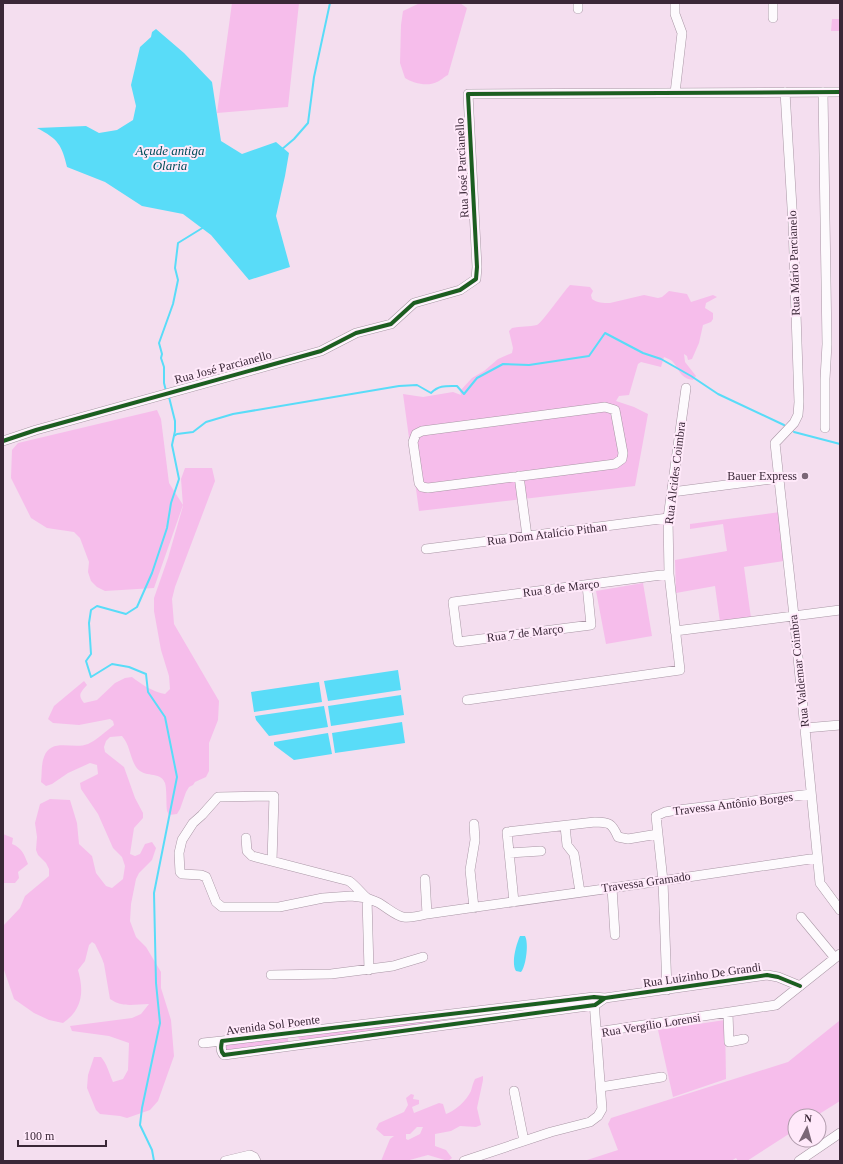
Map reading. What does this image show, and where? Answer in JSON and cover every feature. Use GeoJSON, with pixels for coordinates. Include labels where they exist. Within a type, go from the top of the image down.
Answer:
{"type":"FeatureCollection","features":[{"type":"Feature","properties":{"kind":"street"},"geometry":{"type":"LineString","coordinates":[[675,3],[675,14],[682,32],[675,93]]}},
{"type":"Feature","properties":{"kind":"street"},"geometry":{"type":"LineString","coordinates":[[772,3],[773,18]]}},
{"type":"Feature","properties":{"kind":"street","name":"Rua Mário Parcianelo"},"geometry":{"type":"LineString","coordinates":[[785,92],[793,224],[799,402],[798,415],[794,423],[787,430]]}},
{"type":"Feature","properties":{"kind":"street"},"geometry":{"type":"LineString","coordinates":[[823,92],[827,344],[825,428]]}},
{"type":"Feature","properties":{"kind":"street","name":"Rua José Parcianello"},"geometry":{"type":"LineString","coordinates":[[3,441],[36,430],[321,351],[356,333],[391,324],[414,303],[460,290],[476,279],[477,260],[468,94],[840,92]]}},
{"type":"Feature","properties":{"kind":"street","name":"Rua Alcides Coimbra"},"geometry":{"type":"LineString","coordinates":[[467,700],[680,670],[669,574],[668,518],[686,388]]}},
{"type":"Feature","properties":{"kind":"street"},"geometry":{"type":"LineString","coordinates":[[605,407],[615,410],[623,453],[622,459],[615,464],[519,476],[428,488],[422,487],[419,482],[413,442],[416,434],[422,431],[605,407]]}},
{"type":"Feature","properties":{"kind":"street","name":"Rua Valdemar Coimbra"},"geometry":{"type":"LineString","coordinates":[[787,430],[775,443],[794,616],[817,858],[820,883],[840,910]]}},
{"type":"Feature","properties":{"kind":"street"},"geometry":{"type":"LineString","coordinates":[[519,476],[528,536]]}},
{"type":"Feature","properties":{"kind":"street"},"geometry":{"type":"LineString","coordinates":[[672,492],[779,478]]}},
{"type":"Feature","properties":{"kind":"street","name":"Rua Dom Atalício Pithan"},"geometry":{"type":"LineString","coordinates":[[426,549],[668,518]]}},
{"type":"Feature","properties":{"kind":"street","name":"Rua 8 de Março"},"geometry":{"type":"LineString","coordinates":[[453,602],[669,574]]}},
{"type":"Feature","properties":{"kind":"street","name":"Rua 7 de Março"},"geometry":{"type":"LineString","coordinates":[[453,602],[458,642],[591,625],[587,585]]}},
{"type":"Feature","properties":{"kind":"street"},"geometry":{"type":"LineString","coordinates":[[675,631],[840,610]]}},
{"type":"Feature","properties":{"kind":"street"},"geometry":{"type":"LineString","coordinates":[[805,728],[840,725]]}},
{"type":"Feature","properties":{"kind":"street","name":"Travessa Antônio Borges"},"geometry":{"type":"LineString","coordinates":[[658,834],[656,816],[665,812],[811,794]]}},
{"type":"Feature","properties":{"kind":"street"},"geometry":{"type":"LineString","coordinates":[[272,861],[274,796],[218,797],[193,823],[182,840],[179,853],[180,872],[182,874],[200,875],[206,878],[216,902],[222,907],[279,907],[323,898],[351,896],[367,898]]}},
{"type":"Feature","properties":{"kind":"street"},"geometry":{"type":"LineString","coordinates":[[514,902],[507,832],[606,822],[613,826],[618,837],[628,839],[658,834],[663,881],[667,990]]}},
{"type":"Feature","properties":{"kind":"street"},"geometry":{"type":"LineString","coordinates":[[474,824],[475,840],[470,870],[474,908]]}},
{"type":"Feature","properties":{"kind":"street"},"geometry":{"type":"LineString","coordinates":[[565,826],[567,845],[574,854],[580,892]]}},
{"type":"Feature","properties":{"kind":"street"},"geometry":{"type":"LineString","coordinates":[[246,838],[246,851],[248,854],[349,881],[360,890],[367,898],[369,970]]}},
{"type":"Feature","properties":{"kind":"street"},"geometry":{"type":"LineString","coordinates":[[509,853],[541,850]]}},
{"type":"Feature","properties":{"kind":"street","name":"Travessa Gramado"},"geometry":{"type":"LineString","coordinates":[[367,898],[378,903],[398,917],[411,918],[427,914],[817,858]]}},
{"type":"Feature","properties":{"kind":"street"},"geometry":{"type":"LineString","coordinates":[[425,879],[427,914]]}},
{"type":"Feature","properties":{"kind":"street"},"geometry":{"type":"LineString","coordinates":[[612,888],[615,935]]}},
{"type":"Feature","properties":{"kind":"street"},"geometry":{"type":"LineString","coordinates":[[801,917],[838,956]]}},
{"type":"Feature","properties":{"kind":"street","name":"Rua Vergílio Lorensi"},"geometry":{"type":"LineString","coordinates":[[464,1161],[551,1132],[590,1122],[598,1116],[602,1109],[597,1032],[776,1006],[838,956]]}},
{"type":"Feature","properties":{"kind":"street"},"geometry":{"type":"LineString","coordinates":[[271,975],[331,974],[369,970],[393,966],[423,957]]}},
{"type":"Feature","properties":{"kind":"street","name":"Rua Luizinho De Grandi"},"geometry":{"type":"LineString","coordinates":[[594,1001],[767,975],[778,977],[800,986]]}},
{"type":"Feature","properties":{"kind":"street"},"geometry":{"type":"LineString","coordinates":[[594,1001],[597,1032]]}},
{"type":"Feature","properties":{"kind":"street","name":"Avenida Sol Poente"},"geometry":{"type":"LineString","coordinates":[[594,1001],[447,1025],[224,1055],[222,1053],[222,1041],[447,1014],[594,1001]]}},
{"type":"Feature","properties":{"kind":"street"},"geometry":{"type":"LineString","coordinates":[[728,1013],[728,1041],[731,1043],[744,1040]]}},
{"type":"Feature","properties":{"kind":"street"},"geometry":{"type":"LineString","coordinates":[[447,1014],[447,1025]]}},
{"type":"Feature","properties":{"kind":"street"},"geometry":{"type":"LineString","coordinates":[[294,1032],[296,1046]]}},
{"type":"Feature","properties":{"kind":"street"},"geometry":{"type":"LineString","coordinates":[[203,1043],[222,1041]]}},
{"type":"Feature","properties":{"kind":"street"},"geometry":{"type":"LineString","coordinates":[[601,1087],[662,1077]]}},
{"type":"Feature","properties":{"kind":"street"},"geometry":{"type":"LineString","coordinates":[[514,1092],[524,1141]]}},
{"type":"Feature","properties":{"kind":"street"},"geometry":{"type":"LineString","coordinates":[[799,1161],[840,1133]]}},
{"type":"Feature","properties":{"kind":"street"},"geometry":{"type":"LineString","coordinates":[[225,1161],[250,1155],[254,1157],[256,1161]]}},
{"type":"Feature","properties":{"kind":"shaded area"},"geometry":{"type":"Polygon","coordinates":[[[232,3],[299,3],[288,107],[217,113],[232,3]]]}},
{"type":"Feature","properties":{"kind":"shaded area"},"geometry":{"type":"Polygon","coordinates":[[[420,3],[460,3],[467,8],[448,75],[429,84],[416,83],[405,78],[400,63],[403,11],[420,3]]]}},
{"type":"Feature","properties":{"kind":"shaded area"},"geometry":{"type":"Polygon","coordinates":[[[832,19],[840,19],[840,31],[831,31],[832,19]]]}},
{"type":"Feature","properties":{"kind":"shaded area"},"geometry":{"type":"Polygon","coordinates":[[[570,285],[590,287],[593,291],[591,295],[592,299],[603,303],[610,303],[644,295],[658,298],[662,297],[669,291],[687,294],[691,302],[713,295],[717,297],[706,303],[705,308],[713,313],[713,319],[711,322],[703,325],[699,343],[692,359],[688,360],[687,356],[684,354],[685,362],[696,376],[693,380],[682,375],[672,361],[664,357],[661,367],[641,362],[638,364],[629,395],[619,396],[616,401],[634,407],[648,414],[635,486],[419,511],[403,394],[423,397],[453,392],[461,395],[460,391],[472,378],[484,371],[498,359],[512,353],[513,348],[509,331],[512,328],[537,325],[540,323],[570,285]]]}},
{"type":"Feature","properties":{"kind":"shaded area"},"geometry":{"type":"Polygon","coordinates":[[[157,410],[161,419],[169,483],[183,505],[154,588],[105,591],[97,587],[91,581],[88,572],[89,562],[80,538],[74,532],[47,528],[31,518],[11,478],[12,450],[18,443],[157,410]]]}},
{"type":"Feature","properties":{"kind":"shaded area"},"geometry":{"type":"Polygon","coordinates":[[[185,468],[212,468],[215,481],[175,587],[172,599],[174,624],[219,701],[218,720],[209,743],[209,771],[206,777],[195,782],[189,787],[177,814],[169,815],[167,811],[165,783],[163,779],[156,775],[139,771],[132,760],[127,743],[122,736],[110,737],[106,741],[104,747],[105,752],[124,767],[135,798],[143,813],[143,818],[134,828],[130,854],[135,856],[140,854],[145,844],[152,842],[156,848],[152,860],[139,873],[136,879],[131,904],[130,921],[136,937],[146,947],[161,972],[161,988],[171,1020],[174,1056],[158,1101],[150,1110],[127,1118],[100,1114],[96,1110],[87,1088],[88,1075],[94,1057],[101,1057],[113,1082],[123,1079],[128,1070],[129,1043],[109,1036],[72,1031],[70,1026],[132,1018],[141,1014],[149,1004],[124,1005],[110,999],[104,964],[95,944],[92,942],[89,945],[85,961],[78,970],[81,992],[75,1012],[63,1023],[49,1020],[34,1013],[14,999],[3,967],[3,926],[20,908],[25,896],[49,876],[49,869],[46,863],[38,855],[36,850],[37,837],[35,823],[40,804],[50,799],[70,800],[77,823],[79,844],[92,856],[96,873],[106,886],[112,888],[123,879],[125,866],[122,857],[113,848],[98,814],[81,789],[80,783],[98,774],[97,765],[90,763],[68,773],[52,784],[46,786],[41,782],[42,763],[47,751],[52,747],[57,746],[76,746],[88,744],[114,725],[113,721],[110,719],[79,725],[53,723],[48,719],[54,706],[84,681],[87,685],[80,696],[84,703],[97,700],[115,683],[125,678],[132,677],[147,687],[165,694],[170,689],[169,676],[161,650],[154,611],[154,598],[168,558],[183,506],[181,479],[185,468]]]}},
{"type":"Feature","properties":{"kind":"shaded area"},"geometry":{"type":"Polygon","coordinates":[[[780,512],[784,561],[744,567],[751,618],[720,622],[715,586],[676,593],[675,560],[727,551],[723,524],[690,529],[690,524],[780,512]]]}},
{"type":"Feature","properties":{"kind":"shaded area"},"geometry":{"type":"Polygon","coordinates":[[[643,583],[652,636],[606,644],[596,591],[643,583]]]}},
{"type":"Feature","properties":{"kind":"shaded area"},"geometry":{"type":"Polygon","coordinates":[[[3,834],[13,838],[12,844],[18,847],[22,852],[28,864],[18,872],[19,878],[15,883],[3,883],[3,834]]]}},
{"type":"Feature","properties":{"kind":"shaded area"},"geometry":{"type":"Polygon","coordinates":[[[439,1019],[441,1023],[301,1040],[297,1037],[439,1019]]]}},
{"type":"Feature","properties":{"kind":"shaded area"},"geometry":{"type":"Polygon","coordinates":[[[725,1020],[726,1079],[673,1097],[658,1030],[725,1020]]]}},
{"type":"Feature","properties":{"kind":"shaded area"},"geometry":{"type":"Polygon","coordinates":[[[839,1021],[840,1101],[827,1109],[787,1108],[787,1135],[747,1161],[738,1161],[736,1158],[731,1161],[584,1161],[618,1150],[608,1124],[611,1118],[788,1062],[839,1021]]]}},
{"type":"Feature","properties":{"kind":"shaded area"},"geometry":{"type":"Polygon","coordinates":[[[288,1037],[288,1043],[225,1051],[226,1044],[288,1037]]]}},
{"type":"Feature","properties":{"kind":"shaded area"},"geometry":{"type":"Polygon","coordinates":[[[483,1076],[477,1108],[481,1125],[476,1127],[460,1126],[451,1131],[435,1134],[435,1146],[446,1150],[452,1158],[448,1161],[428,1155],[406,1161],[381,1161],[390,1139],[394,1136],[384,1136],[376,1129],[379,1123],[404,1112],[408,1105],[406,1098],[411,1094],[414,1095],[413,1099],[419,1100],[419,1104],[412,1107],[414,1113],[439,1103],[443,1104],[446,1114],[457,1108],[463,1102],[471,1091],[475,1079],[483,1076]],[[417,1127],[410,1134],[406,1134],[406,1139],[408,1140],[420,1134],[423,1127],[417,1127]]]}},
{"type":"Feature","properties":{"kind":"water","name":"Açude antiga Olaria"},"geometry":{"type":"Polygon","coordinates":[[[156,29],[184,53],[212,82],[221,141],[242,154],[276,142],[289,153],[276,216],[290,267],[249,280],[211,235],[183,214],[142,206],[105,182],[67,167],[58,143],[37,128],[86,126],[99,133],[117,130],[133,120],[136,106],[131,85],[140,47],[151,37],[152,32],[156,29]]]}},
{"type":"Feature","properties":{"kind":"water"},"geometry":{"type":"Polygon","coordinates":[[[398,670],[401,690],[328,701],[324,681],[398,670]]]}},
{"type":"Feature","properties":{"kind":"water"},"geometry":{"type":"Polygon","coordinates":[[[319,682],[322,702],[254,712],[251,692],[319,682]]]}},
{"type":"Feature","properties":{"kind":"water"},"geometry":{"type":"Polygon","coordinates":[[[401,695],[404,715],[331,726],[328,706],[401,695]]]}},
{"type":"Feature","properties":{"kind":"water"},"geometry":{"type":"Polygon","coordinates":[[[324,706],[328,727],[269,736],[256,720],[255,716],[324,706]]]}},
{"type":"Feature","properties":{"kind":"water"},"geometry":{"type":"Polygon","coordinates":[[[402,722],[405,743],[335,753],[332,733],[402,722]]]}},
{"type":"Feature","properties":{"kind":"water"},"geometry":{"type":"Polygon","coordinates":[[[328,733],[332,754],[294,760],[274,745],[274,742],[328,733]]]}},
{"type":"Feature","properties":{"kind":"water"},"geometry":{"type":"Polygon","coordinates":[[[520,936],[525,936],[527,944],[526,960],[521,972],[516,971],[514,963],[520,936]]]}},
{"type":"Feature","properties":{"kind":"waterway"},"geometry":{"type":"LineString","coordinates":[[281,150],[294,139],[308,123],[314,77],[330,3]]}},
{"type":"Feature","properties":{"kind":"waterway"},"geometry":{"type":"LineString","coordinates":[[166,391],[164,383],[164,367],[159,343],[173,304],[178,280],[175,268],[178,243],[204,227]]}},
{"type":"Feature","properties":{"kind":"waterway"},"geometry":{"type":"LineString","coordinates":[[174,436],[177,434],[193,432],[206,422],[233,414],[399,386],[417,385],[431,393],[440,387],[457,386],[464,394],[477,378],[503,364],[529,365],[589,356],[605,333],[643,353],[661,359],[691,376],[718,394],[784,425]]}},
{"type":"Feature","properties":{"kind":"waterway"},"geometry":{"type":"LineString","coordinates":[[154,1161],[152,1150],[140,1125],[142,1108],[160,1023],[156,983],[154,893],[177,777],[165,717],[148,692],[146,674],[129,667],[112,664],[91,677],[86,661],[91,654],[89,623],[91,610],[97,606],[126,614],[137,607],[152,573],[167,528],[171,503],[179,479],[172,445],[175,431],[175,421],[169,397]]}},
{"type":"Feature","properties":{"kind":"waterway"},"geometry":{"type":"LineString","coordinates":[[794,432],[840,444]]}},
{"type":"Feature","properties":{"kind":"cycle path"},"geometry":{"type":"LineString","coordinates":[[3,441],[36,430],[321,351],[356,333],[391,324],[414,303],[460,290],[476,279],[477,267],[468,94],[840,92]]}},
{"type":"Feature","properties":{"kind":"cycle path"},"geometry":{"type":"LineString","coordinates":[[605,998],[595,1005],[224,1055],[221,1050],[222,1041],[594,997],[605,998],[767,975],[778,977],[800,986]]}},
{"type":"Feature","properties":{"kind":"place","name":"Bauer Express"},"geometry":{"type":"Point","coordinates":[805,476]}}]}
